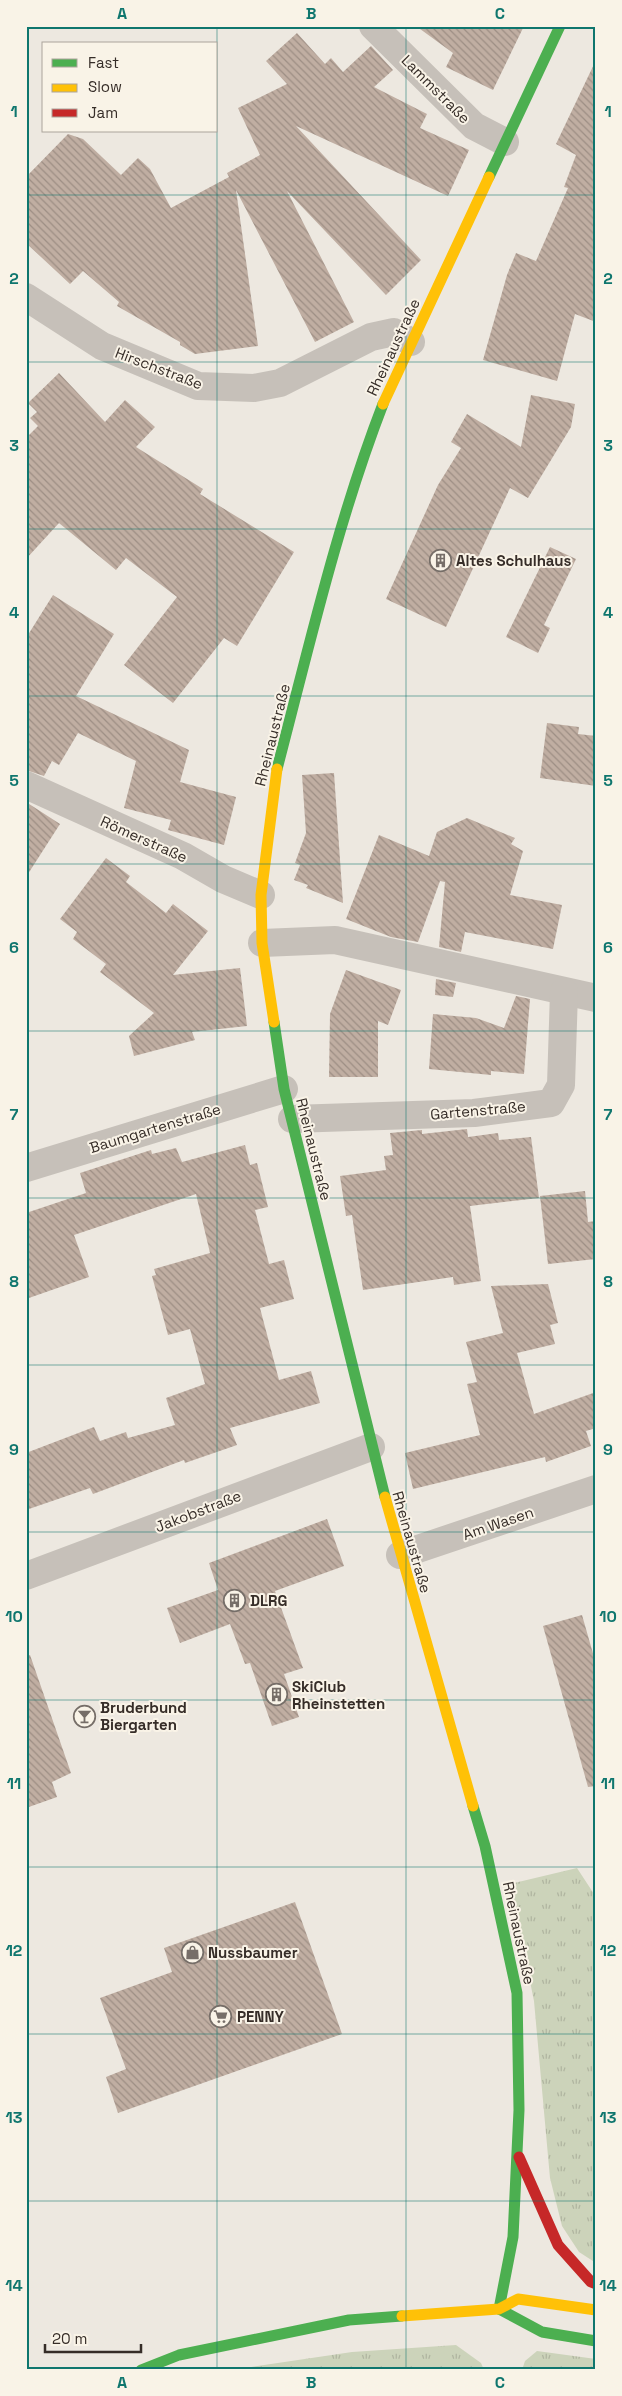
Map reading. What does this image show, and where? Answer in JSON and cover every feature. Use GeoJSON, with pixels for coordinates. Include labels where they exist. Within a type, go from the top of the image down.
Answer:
{"type":"FeatureCollection","features":[{"type":"Feature","properties":{"kind":"street","name":"Lammstraße"},"geometry":{"type":"LineString","coordinates":[[373,26],[474,126],[505,142]]}},
{"type":"Feature","properties":{"kind":"street","name":"Rheinaustraße"},"geometry":{"type":"LineString","coordinates":[[499,2309],[513,2237],[519,2110],[517,1993],[485,1846],[370,1447],[284,1089],[262,943],[261,895],[274,780],[308,655],[322,590],[366,447],[386,395],[560,26]]}},
{"type":"Feature","properties":{"kind":"street","name":"Hirschstraße"},"geometry":{"type":"LineString","coordinates":[[26,297],[102,346],[198,386],[254,388],[280,383],[371,337],[394,332],[412,342]]}},
{"type":"Feature","properties":{"kind":"street","name":"Römerstraße"},"geometry":{"type":"LineString","coordinates":[[26,785],[183,856],[223,878],[261,895]]}},
{"type":"Feature","properties":{"kind":"street"},"geometry":{"type":"LineString","coordinates":[[262,943],[335,940],[596,998]]}},
{"type":"Feature","properties":{"kind":"street","name":"Gartenstraße"},"geometry":{"type":"LineString","coordinates":[[292,1119],[474,1113],[551,1103],[560,1085],[564,992]]}},
{"type":"Feature","properties":{"kind":"street","name":"Baumgartenstraße"},"geometry":{"type":"LineString","coordinates":[[26,1168],[284,1089]]}},
{"type":"Feature","properties":{"kind":"street","name":"Jakobstraße"},"geometry":{"type":"LineString","coordinates":[[26,1576],[370,1447]]}},
{"type":"Feature","properties":{"kind":"street","name":"Am Wasen"},"geometry":{"type":"LineString","coordinates":[[400,1555],[596,1489]]}},
{"type":"Feature","properties":{"kind":"street"},"geometry":{"type":"LineString","coordinates":[[517,2152],[558,2245],[591,2282],[596,2284]]}},
{"type":"Feature","properties":{"kind":"street"},"geometry":{"type":"LineString","coordinates":[[141,2370],[179,2355],[349,2320],[499,2309],[518,2298],[596,2310]]}},
{"type":"Feature","properties":{"kind":"street"},"geometry":{"type":"LineString","coordinates":[[499,2309],[542,2332],[596,2341]]}},
{"type":"Feature","properties":{"kind":"green space"},"geometry":{"type":"Polygon","coordinates":[[[577,1868],[596,1897],[596,2263],[579,2252],[562,2226],[550,2178],[534,2001],[510,1884],[577,1868]]]}},
{"type":"Feature","properties":{"kind":"green space"},"geometry":{"type":"Polygon","coordinates":[[[456,2345],[481,2363],[484,2370],[231,2370],[352,2352],[456,2345]]]}},
{"type":"Feature","properties":{"kind":"green space"},"geometry":{"type":"Polygon","coordinates":[[[537,2351],[596,2359],[596,2370],[522,2370],[525,2361],[537,2351]]]}},
{"type":"Feature","properties":{"kind":"building"},"geometry":{"type":"Polygon","coordinates":[[[416,26],[524,26],[493,90],[446,67],[453,53],[416,26]]]}},
{"type":"Feature","properties":{"kind":"building"},"geometry":{"type":"Polygon","coordinates":[[[297,33],[325,64],[331,58],[343,72],[371,46],[393,70],[374,87],[427,114],[420,128],[469,150],[448,196],[296,126],[421,260],[386,295],[287,191],[354,322],[315,342],[236,190],[258,346],[195,354],[180,345],[180,342],[117,306],[119,302],[83,271],[70,284],[26,243],[26,177],[68,134],[83,139],[121,175],[138,158],[150,169],[171,208],[229,177],[227,173],[260,155],[238,108],[287,84],[266,61],[297,33]]]}},
{"type":"Feature","properties":{"kind":"building"},"geometry":{"type":"Polygon","coordinates":[[[596,60],[596,322],[575,314],[557,381],[483,360],[507,275],[516,253],[536,261],[568,188],[564,187],[576,155],[556,144],[596,60]]]}},
{"type":"Feature","properties":{"kind":"building"},"geometry":{"type":"Polygon","coordinates":[[[59,373],[105,422],[125,400],[155,427],[136,447],[203,489],[200,494],[294,552],[237,646],[224,638],[173,703],[124,665],[177,597],[126,558],[116,570],[59,523],[26,559],[26,438],[38,426],[30,418],[37,412],[28,403],[59,373]]]}},
{"type":"Feature","properties":{"kind":"building"},"geometry":{"type":"Polygon","coordinates":[[[531,395],[575,404],[571,427],[528,498],[510,488],[446,627],[386,599],[438,485],[461,448],[451,442],[467,414],[521,447],[531,395]]]}},
{"type":"Feature","properties":{"kind":"building"},"geometry":{"type":"Polygon","coordinates":[[[550,547],[576,559],[544,625],[550,628],[538,653],[506,637],[550,547]]]}},
{"type":"Feature","properties":{"kind":"building"},"geometry":{"type":"Polygon","coordinates":[[[53,595],[114,634],[76,696],[189,750],[180,782],[236,797],[224,845],[168,830],[171,820],[124,808],[136,761],[78,733],[59,765],[52,761],[44,776],[26,770],[26,638],[53,595]]]}},
{"type":"Feature","properties":{"kind":"building"},"geometry":{"type":"Polygon","coordinates":[[[547,723],[579,727],[578,734],[596,736],[596,786],[540,778],[547,723]]]}},
{"type":"Feature","properties":{"kind":"building"},"geometry":{"type":"Polygon","coordinates":[[[334,773],[343,903],[306,888],[308,885],[294,880],[300,865],[295,863],[306,833],[302,775],[334,773]]]}},
{"type":"Feature","properties":{"kind":"building"},"geometry":{"type":"Polygon","coordinates":[[[26,802],[60,824],[26,877],[26,802]]]}},
{"type":"Feature","properties":{"kind":"building"},"geometry":{"type":"Polygon","coordinates":[[[467,818],[515,838],[511,844],[523,851],[510,895],[562,905],[553,949],[465,932],[461,952],[439,947],[445,882],[440,881],[418,942],[391,937],[346,919],[379,835],[429,856],[437,832],[467,818]]]}},
{"type":"Feature","properties":{"kind":"building"},"geometry":{"type":"Polygon","coordinates":[[[106,858],[130,876],[126,882],[166,913],[173,904],[208,931],[173,975],[240,968],[247,1026],[192,1032],[195,1040],[134,1056],[129,1036],[154,1013],[100,972],[106,964],[73,939],[77,932],[60,919],[106,858]]]}},
{"type":"Feature","properties":{"kind":"building"},"geometry":{"type":"Polygon","coordinates":[[[346,970],[401,990],[388,1025],[378,1021],[378,1077],[329,1077],[330,1014],[346,970]]]}},
{"type":"Feature","properties":{"kind":"building"},"geometry":{"type":"Polygon","coordinates":[[[436,979],[456,983],[453,997],[435,995],[436,979]]]}},
{"type":"Feature","properties":{"kind":"building"},"geometry":{"type":"Polygon","coordinates":[[[516,996],[530,999],[524,1074],[491,1071],[491,1075],[429,1069],[433,1014],[476,1018],[504,1028],[516,996]]]}},
{"type":"Feature","properties":{"kind":"building"},"geometry":{"type":"Polygon","coordinates":[[[467,1129],[468,1137],[498,1133],[499,1140],[531,1137],[539,1198],[470,1206],[481,1281],[454,1285],[453,1277],[363,1290],[352,1215],[346,1216],[340,1176],[386,1170],[384,1156],[393,1155],[390,1133],[422,1130],[422,1134],[467,1129]]]}},
{"type":"Feature","properties":{"kind":"building"},"geometry":{"type":"Polygon","coordinates":[[[245,1145],[250,1165],[257,1163],[268,1207],[255,1210],[269,1264],[284,1260],[294,1299],[260,1308],[279,1380],[311,1371],[320,1403],[230,1428],[237,1445],[185,1463],[184,1460],[93,1494],[90,1488],[26,1510],[26,1453],[94,1427],[100,1441],[126,1432],[128,1438],[175,1425],[166,1398],[205,1384],[190,1329],[168,1335],[152,1276],[156,1275],[154,1269],[210,1253],[196,1194],[74,1235],[89,1277],[26,1299],[26,1213],[86,1193],[80,1173],[151,1150],[152,1154],[176,1148],[182,1162],[245,1145]]]}},
{"type":"Feature","properties":{"kind":"building"},"geometry":{"type":"Polygon","coordinates":[[[585,1191],[588,1222],[596,1221],[596,1259],[548,1264],[540,1196],[585,1191]]]}},
{"type":"Feature","properties":{"kind":"building"},"geometry":{"type":"Polygon","coordinates":[[[548,1284],[558,1323],[550,1325],[555,1344],[517,1353],[534,1414],[596,1392],[596,1428],[586,1431],[591,1446],[546,1462],[545,1457],[413,1489],[405,1453],[480,1435],[467,1384],[477,1382],[466,1342],[503,1333],[491,1286],[548,1284]]]}},
{"type":"Feature","properties":{"kind":"building"},"geometry":{"type":"Polygon","coordinates":[[[327,1519],[344,1566],[275,1591],[303,1668],[284,1674],[299,1717],[272,1726],[250,1663],[245,1664],[230,1624],[180,1643],[167,1608],[218,1590],[209,1563],[327,1519]]]}},
{"type":"Feature","properties":{"kind":"building"},"geometry":{"type":"Polygon","coordinates":[[[582,1615],[596,1664],[596,1786],[588,1787],[543,1626],[582,1615]]]}},
{"type":"Feature","properties":{"kind":"building"},"geometry":{"type":"Polygon","coordinates":[[[30,1655],[71,1773],[52,1782],[57,1797],[26,1808],[26,1656],[30,1655]]]}},
{"type":"Feature","properties":{"kind":"building","name":"PENNY"},"geometry":{"type":"Polygon","coordinates":[[[295,1902],[342,2034],[118,2113],[106,2077],[126,2069],[100,1998],[172,1972],[164,1948],[295,1902]]]}},
{"type":"Feature","properties":{"kind":"traffic: fast"},"geometry":{"type":"LineString","coordinates":[[489,177],[560,26]]}},
{"type":"Feature","properties":{"kind":"traffic: fast"},"geometry":{"type":"LineString","coordinates":[[277,769],[312,631],[338,540],[383,404]]}},
{"type":"Feature","properties":{"kind":"traffic: fast"},"geometry":{"type":"LineString","coordinates":[[274,1022],[284,1089],[385,1497]]}},
{"type":"Feature","properties":{"kind":"traffic: fast"},"geometry":{"type":"LineString","coordinates":[[473,1806],[485,1846],[517,1993],[519,2110],[513,2237],[499,2309]]}},
{"type":"Feature","properties":{"kind":"traffic: fast"},"geometry":{"type":"LineString","coordinates":[[499,2309],[542,2332],[596,2341]]}},
{"type":"Feature","properties":{"kind":"traffic: fast"},"geometry":{"type":"LineString","coordinates":[[141,2370],[179,2355],[349,2320],[402,2316]]}},
{"type":"Feature","properties":{"kind":"traffic: slow"},"geometry":{"type":"LineString","coordinates":[[383,404],[489,177]]}},
{"type":"Feature","properties":{"kind":"traffic: slow"},"geometry":{"type":"LineString","coordinates":[[274,1022],[262,943],[261,895],[277,769]]}},
{"type":"Feature","properties":{"kind":"traffic: slow"},"geometry":{"type":"LineString","coordinates":[[385,1497],[473,1806]]}},
{"type":"Feature","properties":{"kind":"traffic: slow"},"geometry":{"type":"LineString","coordinates":[[402,2316],[499,2309],[518,2299],[596,2310]]}},
{"type":"Feature","properties":{"kind":"traffic: jam"},"geometry":{"type":"LineString","coordinates":[[519,2157],[558,2245],[591,2282],[596,2284]]}},
{"type":"Feature","properties":{"kind":"place","name":"Altes Schulhaus"},"geometry":{"type":"Point","coordinates":[440,560]}},
{"type":"Feature","properties":{"kind":"place","name":"DLRG"},"geometry":{"type":"Point","coordinates":[234,1600]}},
{"type":"Feature","properties":{"kind":"place","name":"SkiClub Rheinstetten"},"geometry":{"type":"Point","coordinates":[276,1695]}},
{"type":"Feature","properties":{"kind":"place","name":"Bruderbund Biergarten"},"geometry":{"type":"Point","coordinates":[84,1716]}},
{"type":"Feature","properties":{"kind":"place","name":"Nussbaumer"},"geometry":{"type":"Point","coordinates":[192,1952]}},
{"type":"Feature","properties":{"kind":"place","name":"PENNY"},"geometry":{"type":"Point","coordinates":[221,2016]}}]}
